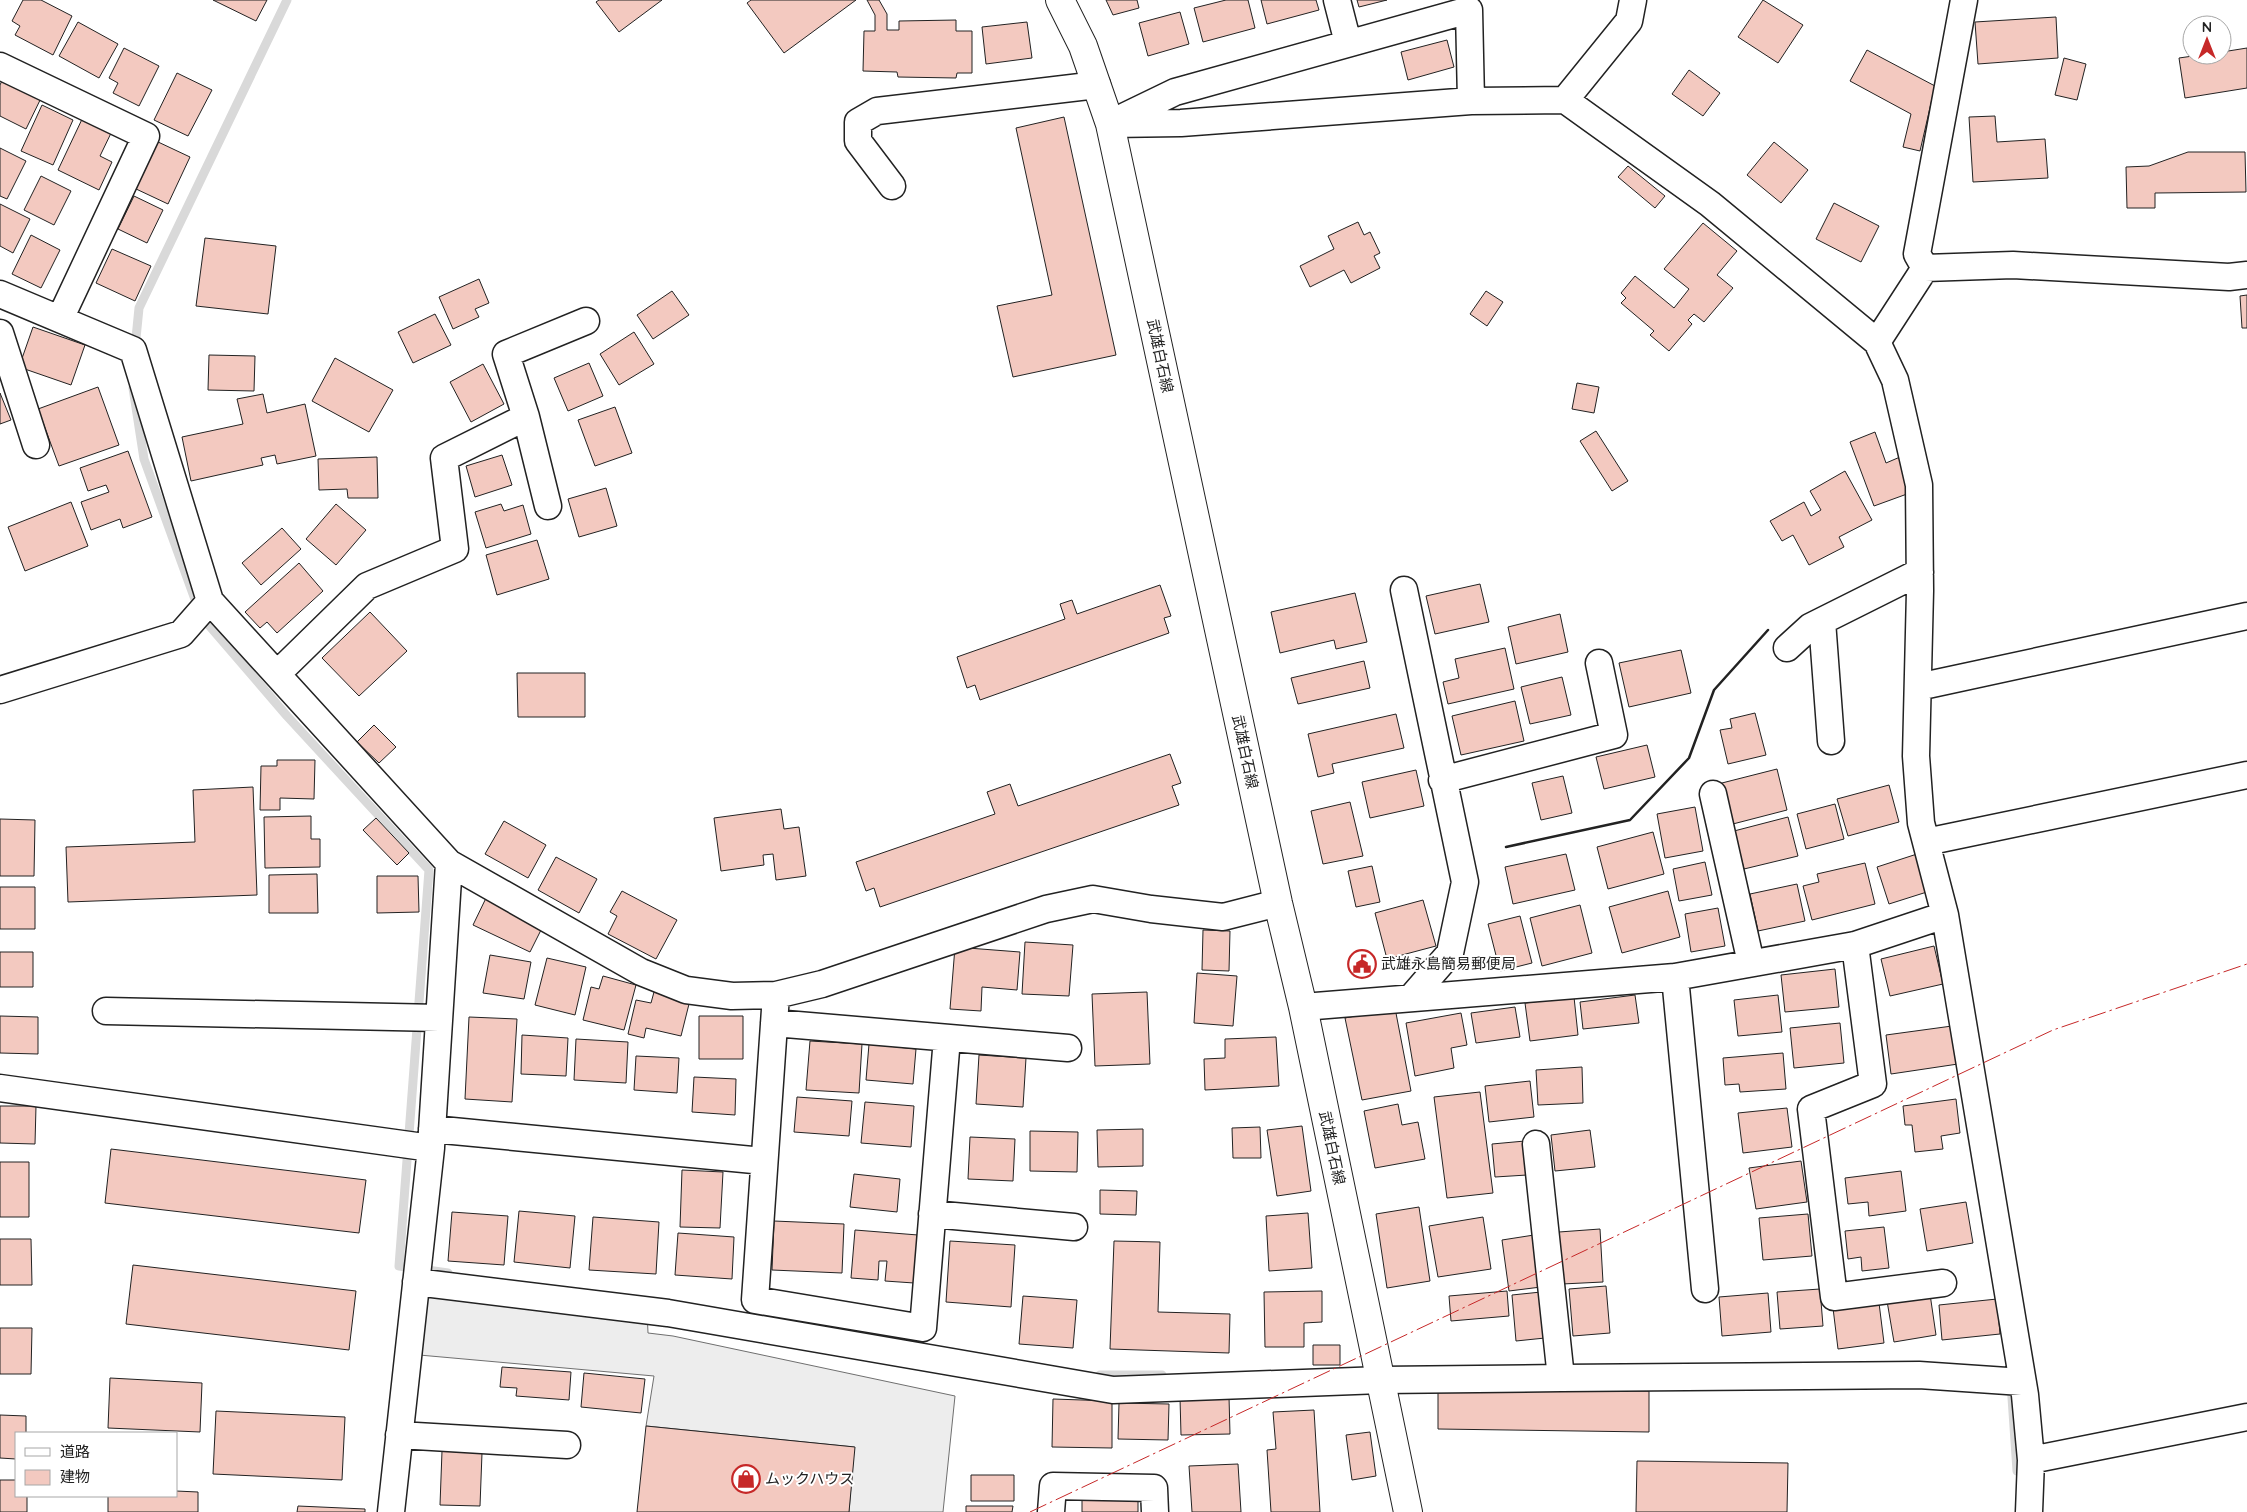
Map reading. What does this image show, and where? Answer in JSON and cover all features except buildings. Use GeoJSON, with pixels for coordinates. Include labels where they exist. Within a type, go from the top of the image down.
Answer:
{"type":"FeatureCollection","features":[{"type":"Feature","properties":{"kind":"main road","name":"武雄白石線"},"geometry":{"type":"LineString","coordinates":[[1060,0],[1083,46],[1110,124],[1278,903],[1303,1007],[1408,1512]]}},
{"type":"Feature","properties":{"kind":"street"},"geometry":{"type":"LineString","coordinates":[[1337,0],[1348,43]]}},
{"type":"Feature","properties":{"kind":"street"},"geometry":{"type":"LineString","coordinates":[[1565,100],[1629,21],[1632,0]]}},
{"type":"Feature","properties":{"kind":"street"},"geometry":{"type":"LineString","coordinates":[[1925,268],[1917,254],[1964,0]]}},
{"type":"Feature","properties":{"kind":"street"},"geometry":{"type":"LineString","coordinates":[[1110,124],[1174,92],[1469,10],[1471,102]]}},
{"type":"Feature","properties":{"kind":"street"},"geometry":{"type":"LineString","coordinates":[[0,66],[146,136],[60,319]]}},
{"type":"Feature","properties":{"kind":"street"},"geometry":{"type":"LineString","coordinates":[[892,186],[858,141],[858,122],[877,111],[1097,85]]}},
{"type":"Feature","properties":{"kind":"street"},"geometry":{"type":"LineString","coordinates":[[1110,124],[1181,123],[1471,102],[1565,100],[1710,204],[1877,342],[1895,380],[1919,485],[1920,572],[1916,756],[1921,823],[1945,915],[2022,1382],[2031,1460],[2029,1512]]}},
{"type":"Feature","properties":{"kind":"street"},"geometry":{"type":"LineString","coordinates":[[1925,268],[2013,264],[2229,277],[2247,275]]}},
{"type":"Feature","properties":{"kind":"street"},"geometry":{"type":"LineString","coordinates":[[1877,342],[1925,268]]}},
{"type":"Feature","properties":{"kind":"street"},"geometry":{"type":"LineString","coordinates":[[0,294],[133,350],[210,601],[449,863],[641,972],[686,990],[732,996],[776,995],[822,984],[1046,909],[1093,899],[1151,909],[1223,917],[1278,903]]}},
{"type":"Feature","properties":{"kind":"street"},"geometry":{"type":"LineString","coordinates":[[548,506],[526,417],[506,354],[586,321]]}},
{"type":"Feature","properties":{"kind":"street"},"geometry":{"type":"LineString","coordinates":[[0,333],[36,445]]}},
{"type":"Feature","properties":{"kind":"street"},"geometry":{"type":"LineString","coordinates":[[277,674],[367,586],[455,549],[444,458],[526,417]]}},
{"type":"Feature","properties":{"kind":"street"},"geometry":{"type":"LineString","coordinates":[[1788,648],[1810,627],[1920,572]]}},
{"type":"Feature","properties":{"kind":"street"},"geometry":{"type":"LineString","coordinates":[[1404,590],[1442,780],[1465,882],[1450,953],[1411,998]]}},
{"type":"Feature","properties":{"kind":"street"},"geometry":{"type":"LineString","coordinates":[[0,690],[180,634],[210,601]]}},
{"type":"Feature","properties":{"kind":"street"},"geometry":{"type":"LineString","coordinates":[[1918,687],[2247,616]]}},
{"type":"Feature","properties":{"kind":"street"},"geometry":{"type":"LineString","coordinates":[[1822,621],[1830,741]]}},
{"type":"Feature","properties":{"kind":"street"},"geometry":{"type":"LineString","coordinates":[[1442,780],[1614,735],[1599,664]]}},
{"type":"Feature","properties":{"kind":"street"},"geometry":{"type":"LineString","coordinates":[[1926,842],[2247,775]]}},
{"type":"Feature","properties":{"kind":"street"},"geometry":{"type":"LineString","coordinates":[[1712,794],[1751,964]]}},
{"type":"Feature","properties":{"kind":"street"},"geometry":{"type":"LineString","coordinates":[[391,1512],[431,1139],[449,863]]}},
{"type":"Feature","properties":{"kind":"street"},"geometry":{"type":"LineString","coordinates":[[1303,1007],[1675,977],[1855,945],[1945,915]]}},
{"type":"Feature","properties":{"kind":"street"},"geometry":{"type":"LineString","coordinates":[[1855,945],[1873,1084],[1811,1109],[1834,1298],[1943,1283]]}},
{"type":"Feature","properties":{"kind":"street"},"geometry":{"type":"LineString","coordinates":[[1675,977],[1705,1289]]}},
{"type":"Feature","properties":{"kind":"street"},"geometry":{"type":"LineString","coordinates":[[776,995],[755,1300],[923,1328],[947,1038]]}},
{"type":"Feature","properties":{"kind":"street"},"geometry":{"type":"LineString","coordinates":[[106,1011],[438,1018]]}},
{"type":"Feature","properties":{"kind":"street"},"geometry":{"type":"LineString","coordinates":[[774,1023],[1068,1048]]}},
{"type":"Feature","properties":{"kind":"street"},"geometry":{"type":"LineString","coordinates":[[0,1088],[431,1139],[764,1160]]}},
{"type":"Feature","properties":{"kind":"street"},"geometry":{"type":"LineString","coordinates":[[1536,1144],[1561,1378]]}},
{"type":"Feature","properties":{"kind":"street"},"geometry":{"type":"LineString","coordinates":[[932,1214],[1074,1228]]}},
{"type":"Feature","properties":{"kind":"street"},"geometry":{"type":"LineString","coordinates":[[416,1282],[668,1313],[1113,1390],[1381,1380],[1561,1378],[1919,1375],[2022,1382]]}},
{"type":"Feature","properties":{"kind":"street"},"geometry":{"type":"LineString","coordinates":[[2031,1460],[2247,1417]]}},
{"type":"Feature","properties":{"kind":"street"},"geometry":{"type":"LineString","coordinates":[[399,1435],[567,1445]]}},
{"type":"Feature","properties":{"kind":"street"},"geometry":{"type":"LineString","coordinates":[[1051,1512],[1053,1486],[1154,1488],[1155,1512]]}},
{"type":"Feature","properties":{"kind":"shaded area"},"geometry":{"type":"Polygon","coordinates":[[[416,1282],[647,1310],[648,1333],[673,1336],[955,1396],[943,1512],[849,1512],[854,1447],[646,1426],[654,1376],[408,1354],[416,1282]]]}},
{"type":"Feature","properties":{"kind":"waterway"},"geometry":{"type":"LineString","coordinates":[[135,348],[139,308],[287,0]]}},
{"type":"Feature","properties":{"kind":"waterway"},"geometry":{"type":"LineString","coordinates":[[133,388],[144,459],[201,616],[287,716],[429,870],[399,1266],[448,1273]]}},
{"type":"Feature","properties":{"kind":"waterway"},"geometry":{"type":"LineString","coordinates":[[1100,1375],[1162,1375]]}},
{"type":"Feature","properties":{"kind":"waterway"},"geometry":{"type":"LineString","coordinates":[[2011,1383],[2017,1471],[2028,1469]]}},
{"type":"Feature","properties":{"kind":"wall"},"geometry":{"type":"LineString","coordinates":[[1506,847],[1630,820],[1689,758],[1714,690],[1768,630]]}},
{"type":"Feature","properties":{"kind":"power"},"geometry":{"type":"LineString","coordinates":[[1030,1512],[2053,1030],[2247,964]]}},
{"type":"Feature","properties":{"kind":"place","name":"武雄永島簡易郵便局"},"geometry":{"type":"Point","coordinates":[1362,964]}},
{"type":"Feature","properties":{"kind":"place","name":"ムックハウス"},"geometry":{"type":"Point","coordinates":[746,1479]}}]}
